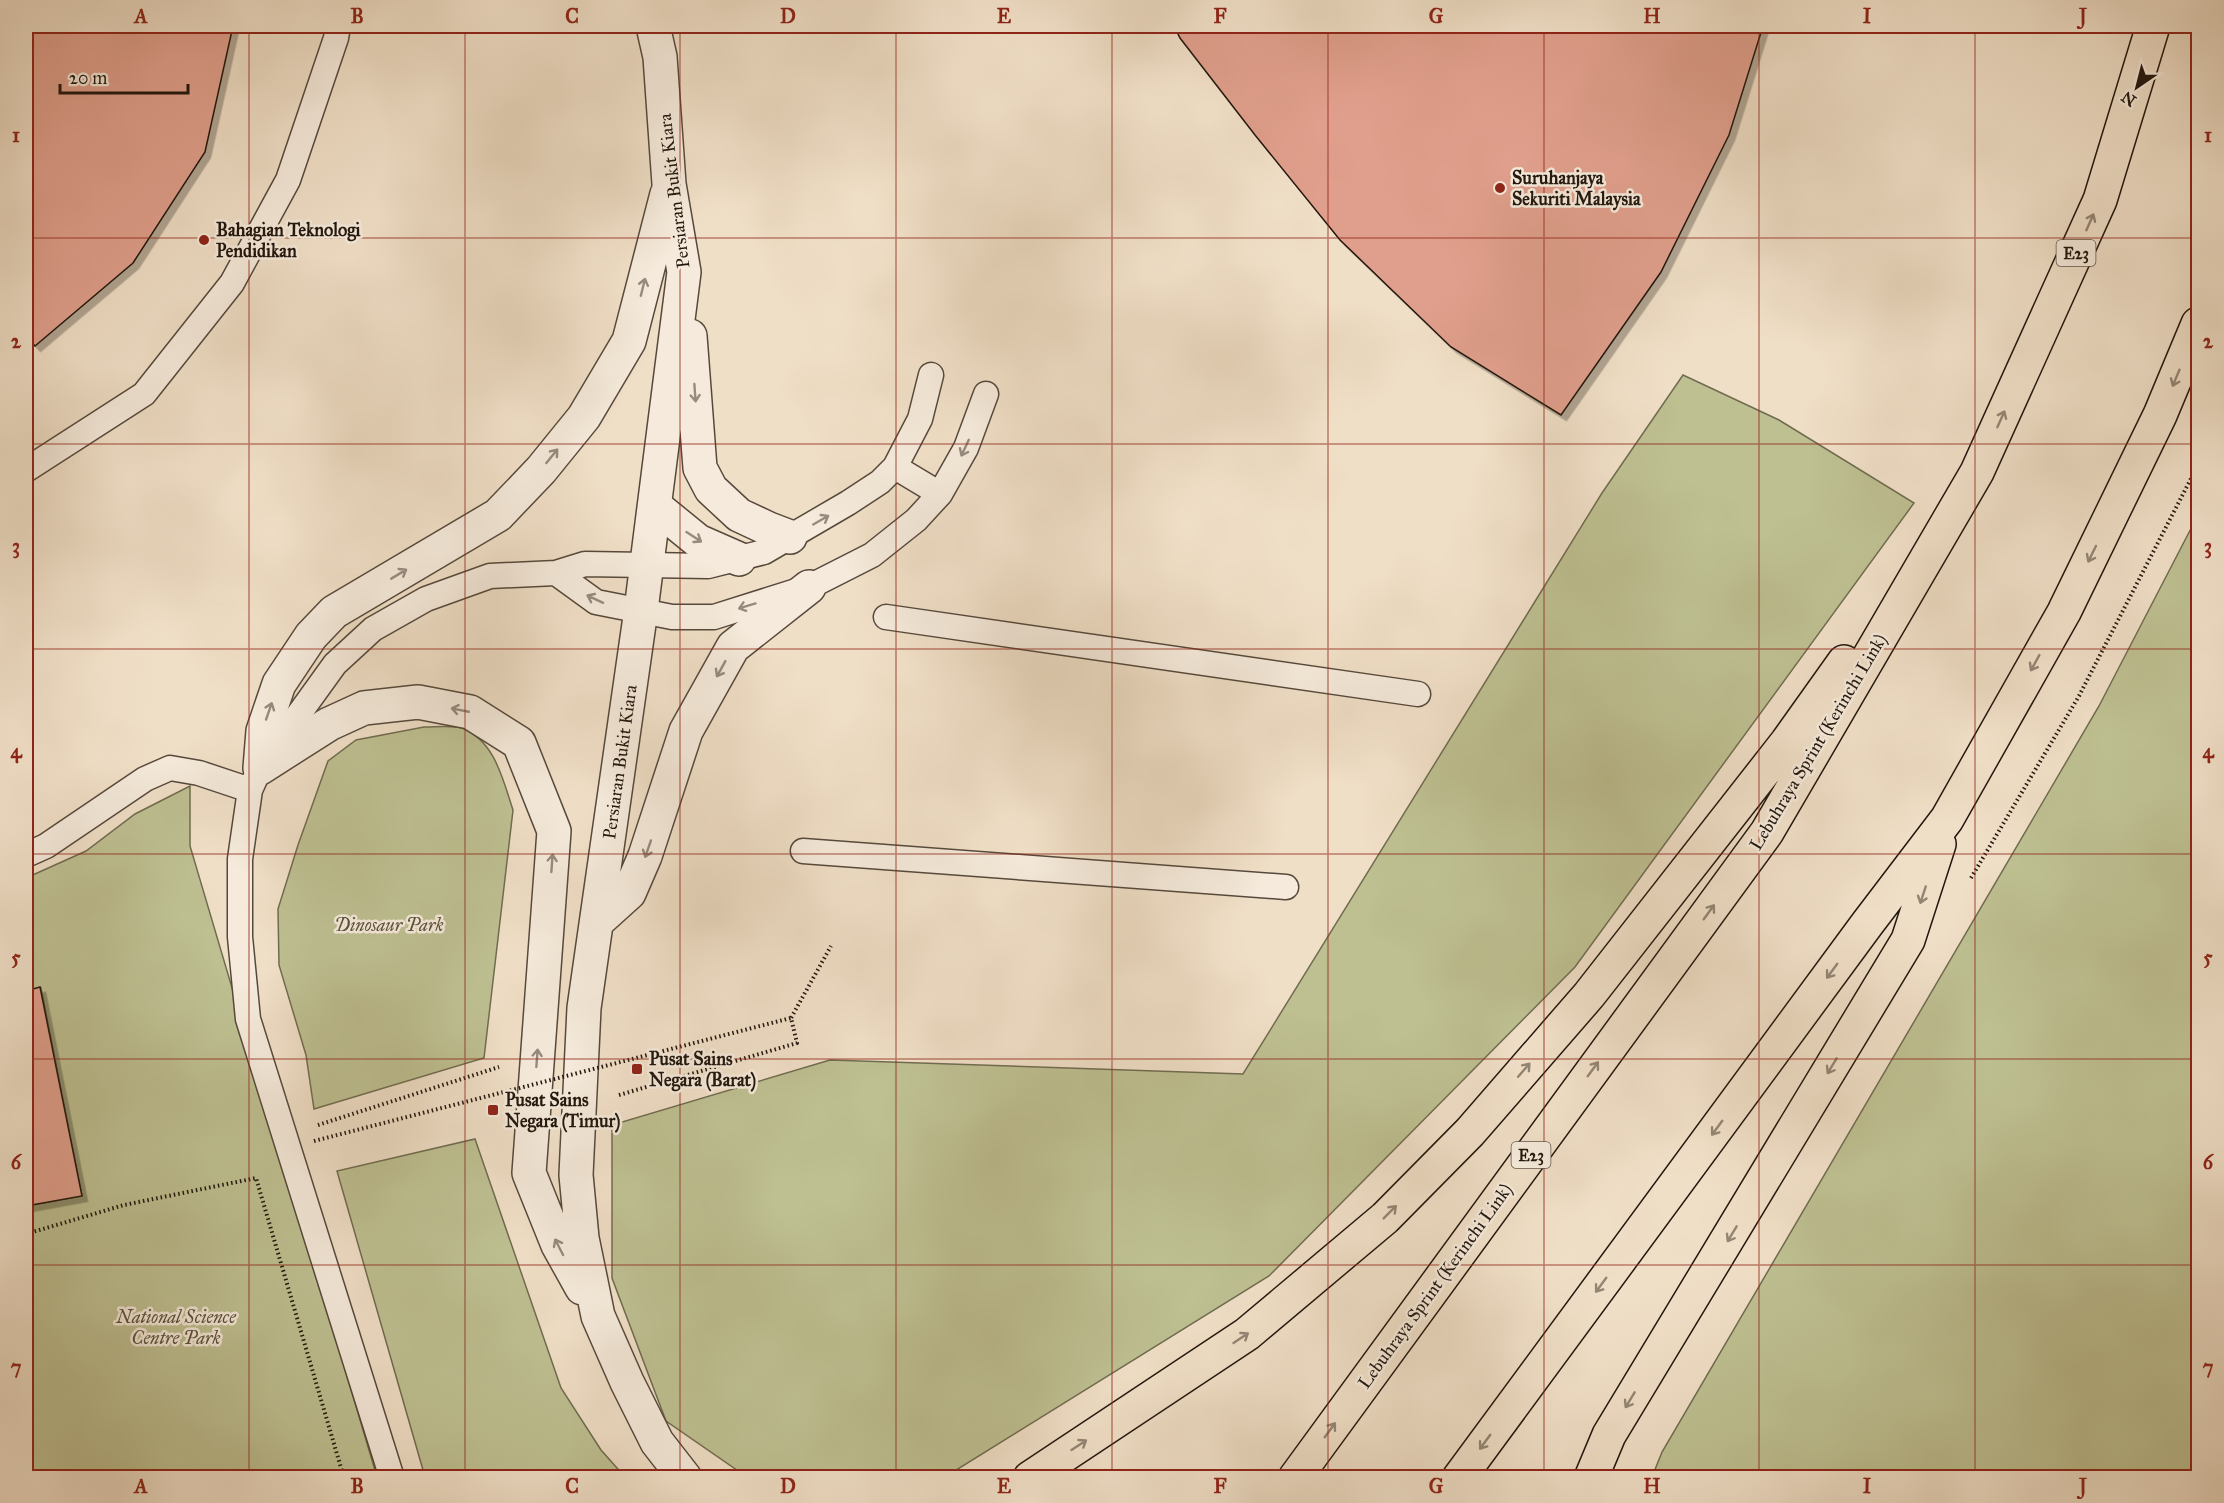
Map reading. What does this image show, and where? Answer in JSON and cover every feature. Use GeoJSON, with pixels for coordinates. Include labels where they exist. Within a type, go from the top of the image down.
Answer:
{"type":"FeatureCollection","features":[{"type":"Feature","properties":{"kind":"highway","name":"Lebuhraya Sprint (Kerinchi Link)"},"geometry":{"type":"LineString","coordinates":[[1295,1478],[1767,832],[1977,472],[2100,200],[2153,26]]}},
{"type":"Feature","properties":{"kind":"highway"},"geometry":{"type":"LineString","coordinates":[[1459,1478],[1867,924],[1947,819],[2064,612],[2160,415],[2199,324]]}},
{"type":"Feature","properties":{"kind":"highway"},"geometry":{"type":"LineString","coordinates":[[1030,1478],[1248,1334],[1385,1218],[1470,1132],[1589,995],[1787,742],[1977,472]]}},
{"type":"Feature","properties":{"kind":"highway"},"geometry":{"type":"LineString","coordinates":[[1591,1478],[1609,1435],[1908,940],[1947,819]]}},
{"type":"Feature","properties":{"kind":"street","name":"Persiaran Bukit Kiara"},"geometry":{"type":"LineString","coordinates":[[653,26],[660,57],[669,184],[684,272],[641,610],[584,1008],[576,1174],[582,1238],[598,1316],[657,1442],[685,1478]]}},
{"type":"Feature","properties":{"kind":"street"},"geometry":{"type":"LineString","coordinates":[[255,779],[263,730],[279,684],[311,636],[334,612],[498,515],[541,470],[584,417],[629,341],[669,184]]}},
{"type":"Feature","properties":{"kind":"street"},"geometry":{"type":"LineString","coordinates":[[684,272],[700,468],[711,489],[739,515],[769,530],[790,537]]}},
{"type":"Feature","properties":{"kind":"street"},"geometry":{"type":"LineString","coordinates":[[655,506],[698,541],[740,559]]}},
{"type":"Feature","properties":{"kind":"street"},"geometry":{"type":"LineString","coordinates":[[598,921],[629,893],[645,856],[686,731],[733,647],[809,587]]}},
{"type":"Feature","properties":{"kind":"street"},"geometry":{"type":"LineString","coordinates":[[255,779],[329,724],[364,708],[418,702],[470,712],[519,743],[554,831],[529,1173],[558,1245],[598,1316]]}},
{"type":"Feature","properties":{"kind":"lane"},"geometry":{"type":"LineString","coordinates":[[26,470],[144,394],[232,283],[288,180],[336,38],[338,26]]}},
{"type":"Feature","properties":{"kind":"lane"},"geometry":{"type":"LineString","coordinates":[[392,1478],[248,1019],[240,937],[240,859],[255,779],[335,664],[373,629],[426,599],[490,576],[556,573],[585,564],[708,566],[764,552],[848,503],[880,482],[895,467],[920,419],[931,375]]}},
{"type":"Feature","properties":{"kind":"lane"},"geometry":{"type":"LineString","coordinates":[[556,573],[596,602],[672,617],[714,617],[809,587],[872,555],[916,520],[940,494],[966,448],[986,394]]}},
{"type":"Feature","properties":{"kind":"lane"},"geometry":{"type":"LineString","coordinates":[[895,467],[940,494]]}},
{"type":"Feature","properties":{"kind":"lane"},"geometry":{"type":"LineString","coordinates":[[886,617],[1418,694]]}},
{"type":"Feature","properties":{"kind":"lane"},"geometry":{"type":"LineString","coordinates":[[26,855],[46,846],[145,779],[170,768],[255,779]]}},
{"type":"Feature","properties":{"kind":"lane"},"geometry":{"type":"LineString","coordinates":[[803,851],[1286,887]]}},
{"type":"Feature","properties":{"kind":"path"},"geometry":{"type":"LineString","coordinates":[[578,1107],[797,1043],[791,1018],[831,946]]}},
{"type":"Feature","properties":{"kind":"path"},"geometry":{"type":"LineString","coordinates":[[314,1141],[791,1018]]}},
{"type":"Feature","properties":{"kind":"path"},"geometry":{"type":"LineString","coordinates":[[318,1125],[471,1076]]}},
{"type":"Feature","properties":{"kind":"path"},"geometry":{"type":"LineString","coordinates":[[26,1234],[124,1205],[255,1178],[344,1478]]}},
{"type":"Feature","properties":{"kind":"green space"},"geometry":{"type":"Polygon","coordinates":[[[1683,375],[1779,420],[1914,503],[1575,967],[1269,1276],[945,1477],[747,1477],[666,1421],[612,1278],[612,1125],[830,1060],[1243,1074],[1602,493],[1683,375]]]}},
{"type":"Feature","properties":{"kind":"green space"},"geometry":{"type":"Polygon","coordinates":[[[2198,515],[2198,1477],[1652,1477],[1662,1452],[2099,706],[2198,515]]]}},
{"type":"Feature","properties":{"kind":"green space","name":"Dinosaur Park"},"geometry":{"type":"Polygon","coordinates":[[[424,727],[462,728],[482,742],[496,763],[513,810],[484,1058],[314,1109],[306,1055],[279,965],[278,909],[328,761],[356,740],[424,727]]]}},
{"type":"Feature","properties":{"kind":"green space","name":"National Science Centre Park"},"geometry":{"type":"Polygon","coordinates":[[[190,786],[190,846],[377,1477],[26,1477],[26,1206],[82,1196],[41,988],[26,991],[26,878],[86,851],[135,814],[190,786]]]}},
{"type":"Feature","properties":{"kind":"green space"},"geometry":{"type":"Polygon","coordinates":[[[475,1139],[561,1388],[601,1450],[625,1477],[425,1477],[337,1171],[475,1139]]]}},
{"type":"Feature","properties":{"kind":"building"},"geometry":{"type":"Polygon","coordinates":[[[26,26],[233,26],[205,152],[133,263],[35,346],[26,336],[26,26]]]}},
{"type":"Feature","properties":{"kind":"building","name":"Suruhanjaya Sekuriti Malaysia"},"geometry":{"type":"Polygon","coordinates":[[[1174,26],[1763,26],[1729,135],[1661,272],[1561,415],[1451,347],[1340,240],[1255,135],[1180,38],[1174,26]]]}},
{"type":"Feature","properties":{"kind":"building"},"geometry":{"type":"Polygon","coordinates":[[[40,987],[82,1196],[26,1206],[26,991],[40,987]]]}},
{"type":"Feature","properties":{"kind":"place","name":"Suruhanjaya Sekuriti Malaysia"},"geometry":{"type":"Point","coordinates":[1500,188]}},
{"type":"Feature","properties":{"kind":"place","name":"Bahagian Teknologi Pendidikan"},"geometry":{"type":"Point","coordinates":[204,240]}},
{"type":"Feature","properties":{"kind":"place","name":"Pusat Sains Negara (Barat)"},"geometry":{"type":"Point","coordinates":[637,1069]}},
{"type":"Feature","properties":{"kind":"place","name":"Pusat Sains Negara (Timur)"},"geometry":{"type":"Point","coordinates":[493,1110]}}]}
